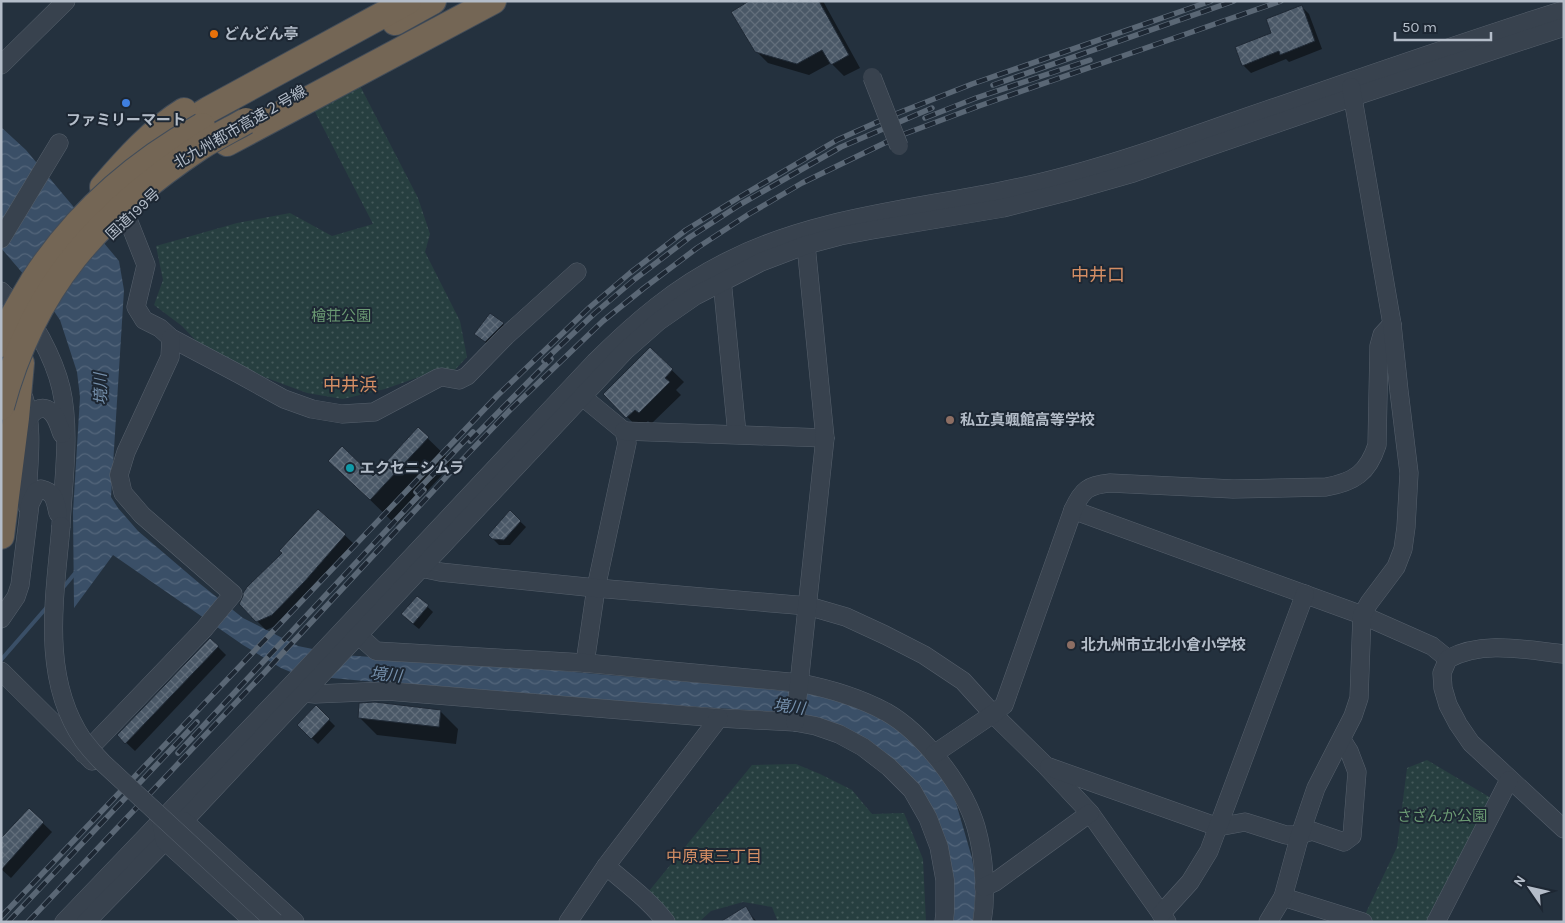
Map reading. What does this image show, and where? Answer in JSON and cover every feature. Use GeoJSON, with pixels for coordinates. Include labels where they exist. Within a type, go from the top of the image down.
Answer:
{"type":"FeatureCollection","features":[{"type":"Feature","properties":{"kind":"highway"},"geometry":{"type":"LineString","coordinates":[[76,224],[117,171],[143,144],[180,114],[221,89],[381,1]]}},
{"type":"Feature","properties":{"kind":"highway","name":"国道199号"},"geometry":{"type":"LineString","coordinates":[[15,414],[30,361],[38,319],[52,267],[73,232],[100,195],[149,149],[179,128],[208,110],[408,1]]}},
{"type":"Feature","properties":{"kind":"highway","name":"北九州都市高速２号線"},"geometry":{"type":"LineString","coordinates":[[15,414],[8,381],[22,343],[41,305],[63,270],[91,236],[124,204],[243,113],[433,1]]}},
{"type":"Feature","properties":{"kind":"highway","name":"北九州都市高速２号線"},"geometry":{"type":"LineString","coordinates":[[1,344],[22,298],[48,258],[76,224],[112,189],[146,161],[189,134],[243,113],[467,1]]}},
{"type":"Feature","properties":{"kind":"highway","name":"国道199号"},"geometry":{"type":"LineString","coordinates":[[14,536],[10,467],[22,350],[38,319],[70,283],[94,251],[122,222],[164,186],[225,144],[494,1]]}},
{"type":"Feature","properties":{"kind":"street"},"geometry":{"type":"LineString","coordinates":[[1,65],[66,1]]}},
{"type":"Feature","properties":{"kind":"street"},"geometry":{"type":"LineString","coordinates":[[86,922],[184,821],[304,686],[328,646],[412,555],[577,392],[660,321],[695,296],[761,262],[806,245],[864,231],[1003,208],[1133,173],[1564,10]]}},
{"type":"Feature","properties":{"kind":"street"},"geometry":{"type":"LineString","coordinates":[[64,922],[161,821],[352,641],[420,568],[577,392],[623,334],[688,283],[728,261],[804,230],[864,215],[1002,191],[1127,158],[1564,27]]}},
{"type":"Feature","properties":{"kind":"street"},"geometry":{"type":"LineString","coordinates":[[872,77],[900,146]]}},
{"type":"Feature","properties":{"kind":"street"},"geometry":{"type":"LineString","coordinates":[[1268,922],[1282,896],[1316,788],[1342,740],[1359,698],[1362,615],[1396,567],[1403,549],[1406,527],[1410,473],[1398,391],[1392,324],[1352,89]]}},
{"type":"Feature","properties":{"kind":"street"},"geometry":{"type":"LineString","coordinates":[[1,239],[59,144]]}},
{"type":"Feature","properties":{"kind":"street"},"geometry":{"type":"LineString","coordinates":[[100,195],[122,222],[146,265],[136,307],[144,320],[160,328],[171,338],[284,399],[312,409],[342,414],[374,412],[438,378],[460,380],[467,376],[506,336],[577,272]]}},
{"type":"Feature","properties":{"kind":"street"},"geometry":{"type":"LineString","coordinates":[[796,720],[825,438],[806,245]]}},
{"type":"Feature","properties":{"kind":"street"},"geometry":{"type":"LineString","coordinates":[[720,282],[723,290],[737,434]]}},
{"type":"Feature","properties":{"kind":"street"},"geometry":{"type":"LineString","coordinates":[[1,291],[38,319],[61,388],[65,444],[53,641],[55,668],[71,719],[83,740],[103,763],[275,922]]}},
{"type":"Feature","properties":{"kind":"street"},"geometry":{"type":"LineString","coordinates":[[934,754],[1004,705],[1073,510],[1078,499],[1086,489],[1097,484],[1110,483],[1233,489],[1326,487],[1352,480],[1364,471],[1372,459],[1377,445],[1379,346],[1382,335],[1392,324]]}},
{"type":"Feature","properties":{"kind":"street"},"geometry":{"type":"LineString","coordinates":[[84,754],[204,629],[233,594],[142,516],[123,493],[119,475],[126,452],[170,357],[171,338]]}},
{"type":"Feature","properties":{"kind":"street"},"geometry":{"type":"LineString","coordinates":[[577,392],[624,431],[627,443],[596,588],[585,663]]}},
{"type":"Feature","properties":{"kind":"street"},"geometry":{"type":"LineString","coordinates":[[15,414],[47,409],[57,421],[65,444]]}},
{"type":"Feature","properties":{"kind":"street"},"geometry":{"type":"LineString","coordinates":[[1,620],[16,597],[20,585],[14,536],[30,426],[15,414]]}},
{"type":"Feature","properties":{"kind":"street"},"geometry":{"type":"LineString","coordinates":[[624,431],[825,438]]}},
{"type":"Feature","properties":{"kind":"street"},"geometry":{"type":"LineString","coordinates":[[14,536],[32,498],[41,489],[48,491],[54,497],[60,526]]}},
{"type":"Feature","properties":{"kind":"street"},"geometry":{"type":"LineString","coordinates":[[1073,510],[1362,615],[1432,646],[1448,659]]}},
{"type":"Feature","properties":{"kind":"street"},"geometry":{"type":"LineString","coordinates":[[420,568],[440,572],[596,588],[808,606],[846,618],[885,635],[924,655],[962,681],[1046,766],[1090,814],[1164,918],[1190,882],[1209,851],[1305,594]]}},
{"type":"Feature","properties":{"kind":"street"},"geometry":{"type":"LineString","coordinates":[[352,641],[376,651],[585,663],[800,685],[835,690],[864,702],[887,713],[914,733],[950,774],[976,826],[982,854],[984,887],[982,922]]}},
{"type":"Feature","properties":{"kind":"street"},"geometry":{"type":"LineString","coordinates":[[1564,654],[1506,647],[1460,652],[1448,659],[1442,673],[1443,688],[1448,705],[1471,744],[1564,829]]}},
{"type":"Feature","properties":{"kind":"street"},"geometry":{"type":"LineString","coordinates":[[1,671],[101,770]]}},
{"type":"Feature","properties":{"kind":"street"},"geometry":{"type":"LineString","coordinates":[[304,686],[315,694],[387,691],[719,718],[796,720],[839,734],[863,747],[889,767],[912,790],[928,818],[939,847],[945,880],[944,922]]}},
{"type":"Feature","properties":{"kind":"street"},"geometry":{"type":"LineString","coordinates":[[568,922],[606,866],[719,718]]}},
{"type":"Feature","properties":{"kind":"street"},"geometry":{"type":"LineString","coordinates":[[1046,766],[1218,827],[1245,822],[1286,835],[1300,835],[1312,831],[1344,842],[1352,836],[1357,772],[1350,751],[1342,740]]}},
{"type":"Feature","properties":{"kind":"street"},"geometry":{"type":"LineString","coordinates":[[1436,922],[1510,780]]}},
{"type":"Feature","properties":{"kind":"street"},"geometry":{"type":"LineString","coordinates":[[984,887],[995,882],[1090,814]]}},
{"type":"Feature","properties":{"kind":"street"},"geometry":{"type":"LineString","coordinates":[[161,821],[184,821],[295,922]]}},
{"type":"Feature","properties":{"kind":"street"},"geometry":{"type":"LineString","coordinates":[[161,821],[165,841],[254,922]]}},
{"type":"Feature","properties":{"kind":"street"},"geometry":{"type":"LineString","coordinates":[[606,866],[635,890],[666,922]]}},
{"type":"Feature","properties":{"kind":"street"},"geometry":{"type":"LineString","coordinates":[[1282,896],[1363,922]]}},
{"type":"Feature","properties":{"kind":"green space","name":"檜荘公園"},"geometry":{"type":"Polygon","coordinates":[[[357,80],[418,198],[430,234],[425,252],[460,321],[467,357],[452,373],[422,376],[385,389],[343,399],[307,393],[264,377],[199,344],[182,326],[154,305],[163,280],[156,246],[237,223],[290,213],[332,236],[373,224],[312,106],[357,80]]]}},
{"type":"Feature","properties":{"kind":"green space","name":"さざんか公園"},"geometry":{"type":"Polygon","coordinates":[[[1427,760],[1496,801],[1432,922],[1363,922],[1397,847],[1407,768],[1427,760]]]}},
{"type":"Feature","properties":{"kind":"green space"},"geometry":{"type":"Polygon","coordinates":[[[796,764],[852,790],[872,814],[904,813],[923,859],[926,922],[778,922],[772,907],[743,902],[711,911],[699,922],[674,922],[649,891],[752,765],[796,764]]]}},
{"type":"Feature","properties":{"kind":"water","name":"境川"},"geometry":{"type":"Polygon","coordinates":[[[1,127],[26,150],[119,261],[124,290],[111,497],[138,531],[199,583],[243,618],[298,646],[342,655],[506,666],[746,687],[820,695],[873,712],[919,746],[946,782],[956,803],[972,858],[976,884],[973,922],[950,922],[943,846],[877,749],[854,732],[781,712],[531,696],[298,675],[281,668],[243,645],[113,555],[74,608],[73,512],[80,397],[77,372],[60,320],[49,304],[1,248],[1,127]]]}},
{"type":"Feature","properties":{"kind":"building"},"geometry":{"type":"Polygon","coordinates":[[[749,1],[819,1],[849,55],[831,65],[822,50],[797,64],[755,52],[731,12],[749,1]]]}},
{"type":"Feature","properties":{"kind":"building"},"geometry":{"type":"Polygon","coordinates":[[[1302,5],[1315,41],[1280,55],[1279,51],[1242,66],[1235,47],[1271,33],[1266,19],[1302,5]]]}},
{"type":"Feature","properties":{"kind":"building"},"geometry":{"type":"Polygon","coordinates":[[[490,313],[504,323],[485,342],[474,334],[490,313]]]}},
{"type":"Feature","properties":{"kind":"building"},"geometry":{"type":"Polygon","coordinates":[[[650,347],[673,369],[665,378],[670,382],[639,413],[635,410],[626,418],[603,394],[650,347]]]}},
{"type":"Feature","properties":{"kind":"building","name":"エクセニシムラ"},"geometry":{"type":"Polygon","coordinates":[[[418,427],[429,437],[370,500],[328,461],[342,446],[373,476],[418,427]]]}},
{"type":"Feature","properties":{"kind":"building"},"geometry":{"type":"Polygon","coordinates":[[[318,509],[346,534],[272,615],[256,622],[239,604],[243,593],[282,553],[279,551],[318,509]]]}},
{"type":"Feature","properties":{"kind":"building"},"geometry":{"type":"Polygon","coordinates":[[[510,510],[521,521],[504,540],[492,539],[488,535],[510,510]]]}},
{"type":"Feature","properties":{"kind":"building"},"geometry":{"type":"Polygon","coordinates":[[[417,596],[429,605],[413,624],[401,614],[417,596]]]}},
{"type":"Feature","properties":{"kind":"building"},"geometry":{"type":"Polygon","coordinates":[[[210,638],[219,646],[125,744],[117,735],[210,638]]]}},
{"type":"Feature","properties":{"kind":"building"},"geometry":{"type":"Polygon","coordinates":[[[375,702],[441,710],[439,727],[358,718],[359,703],[375,702]]]}},
{"type":"Feature","properties":{"kind":"building"},"geometry":{"type":"Polygon","coordinates":[[[316,705],[330,719],[311,739],[297,725],[316,705]]]}},
{"type":"Feature","properties":{"kind":"building"},"geometry":{"type":"Polygon","coordinates":[[[29,808],[44,822],[1,870],[1,838],[29,808]]]}},
{"type":"Feature","properties":{"kind":"building"},"geometry":{"type":"Polygon","coordinates":[[[746,906],[755,922],[720,922],[746,906]]]}},
{"type":"Feature","properties":{"kind":"waterway"},"geometry":{"type":"LineString","coordinates":[[61,590],[76,572]]}},
{"type":"Feature","properties":{"kind":"waterway"},"geometry":{"type":"LineString","coordinates":[[1,660],[47,607]]}},
{"type":"Feature","properties":{"kind":"railway"},"geometry":{"type":"LineString","coordinates":[[1,917],[497,396],[590,307],[686,230],[837,140],[893,115],[972,84],[1211,1]]}},
{"type":"Feature","properties":{"kind":"railway"},"geometry":{"type":"LineString","coordinates":[[993,85],[1234,1]]}},
{"type":"Feature","properties":{"kind":"railway"},"geometry":{"type":"LineString","coordinates":[[28,922],[510,410],[603,321],[697,248],[749,214],[802,183],[899,136],[979,106],[1281,1]]}},
{"type":"Feature","properties":{"kind":"railway"},"geometry":{"type":"LineString","coordinates":[[925,118],[976,98],[1090,60]]}},
{"type":"Feature","properties":{"kind":"railway"},"geometry":{"type":"LineString","coordinates":[[544,361],[595,313],[635,279],[690,237],[741,204],[841,147],[932,108]]}},
{"type":"Feature","properties":{"kind":"railway"},"geometry":{"type":"LineString","coordinates":[[470,441],[551,359]]}},
{"type":"Feature","properties":{"kind":"railway"},"geometry":{"type":"LineString","coordinates":[[416,492],[473,432]]}},
{"type":"Feature","properties":{"kind":"railway"},"geometry":{"type":"LineString","coordinates":[[178,753],[424,490]]}},
{"type":"Feature","properties":{"kind":"railway"},"geometry":{"type":"LineString","coordinates":[[8,922],[197,722]]}},
{"type":"Feature","properties":{"kind":"place","name":"どんどん亭"},"geometry":{"type":"Point","coordinates":[214,34]}},
{"type":"Feature","properties":{"kind":"place","name":"ファミリーマート"},"geometry":{"type":"Point","coordinates":[126,103]}},
{"type":"Feature","properties":{"kind":"place","name":"私立真颯館高等学校"},"geometry":{"type":"Point","coordinates":[950,420]}},
{"type":"Feature","properties":{"kind":"place","name":"エクセニシムラ"},"geometry":{"type":"Point","coordinates":[350,468]}},
{"type":"Feature","properties":{"kind":"place","name":"北九州市立北小倉小学校"},"geometry":{"type":"Point","coordinates":[1071,645]}},
{"type":"Feature","properties":{"kind":"district","name":"中井口"},"geometry":{"type":"Point","coordinates":[1098,275]}},
{"type":"Feature","properties":{"kind":"district","name":"中井浜"},"geometry":{"type":"Point","coordinates":[350,385]}},
{"type":"Feature","properties":{"kind":"district","name":"中原東三丁目"},"geometry":{"type":"Point","coordinates":[714,856]}}]}
